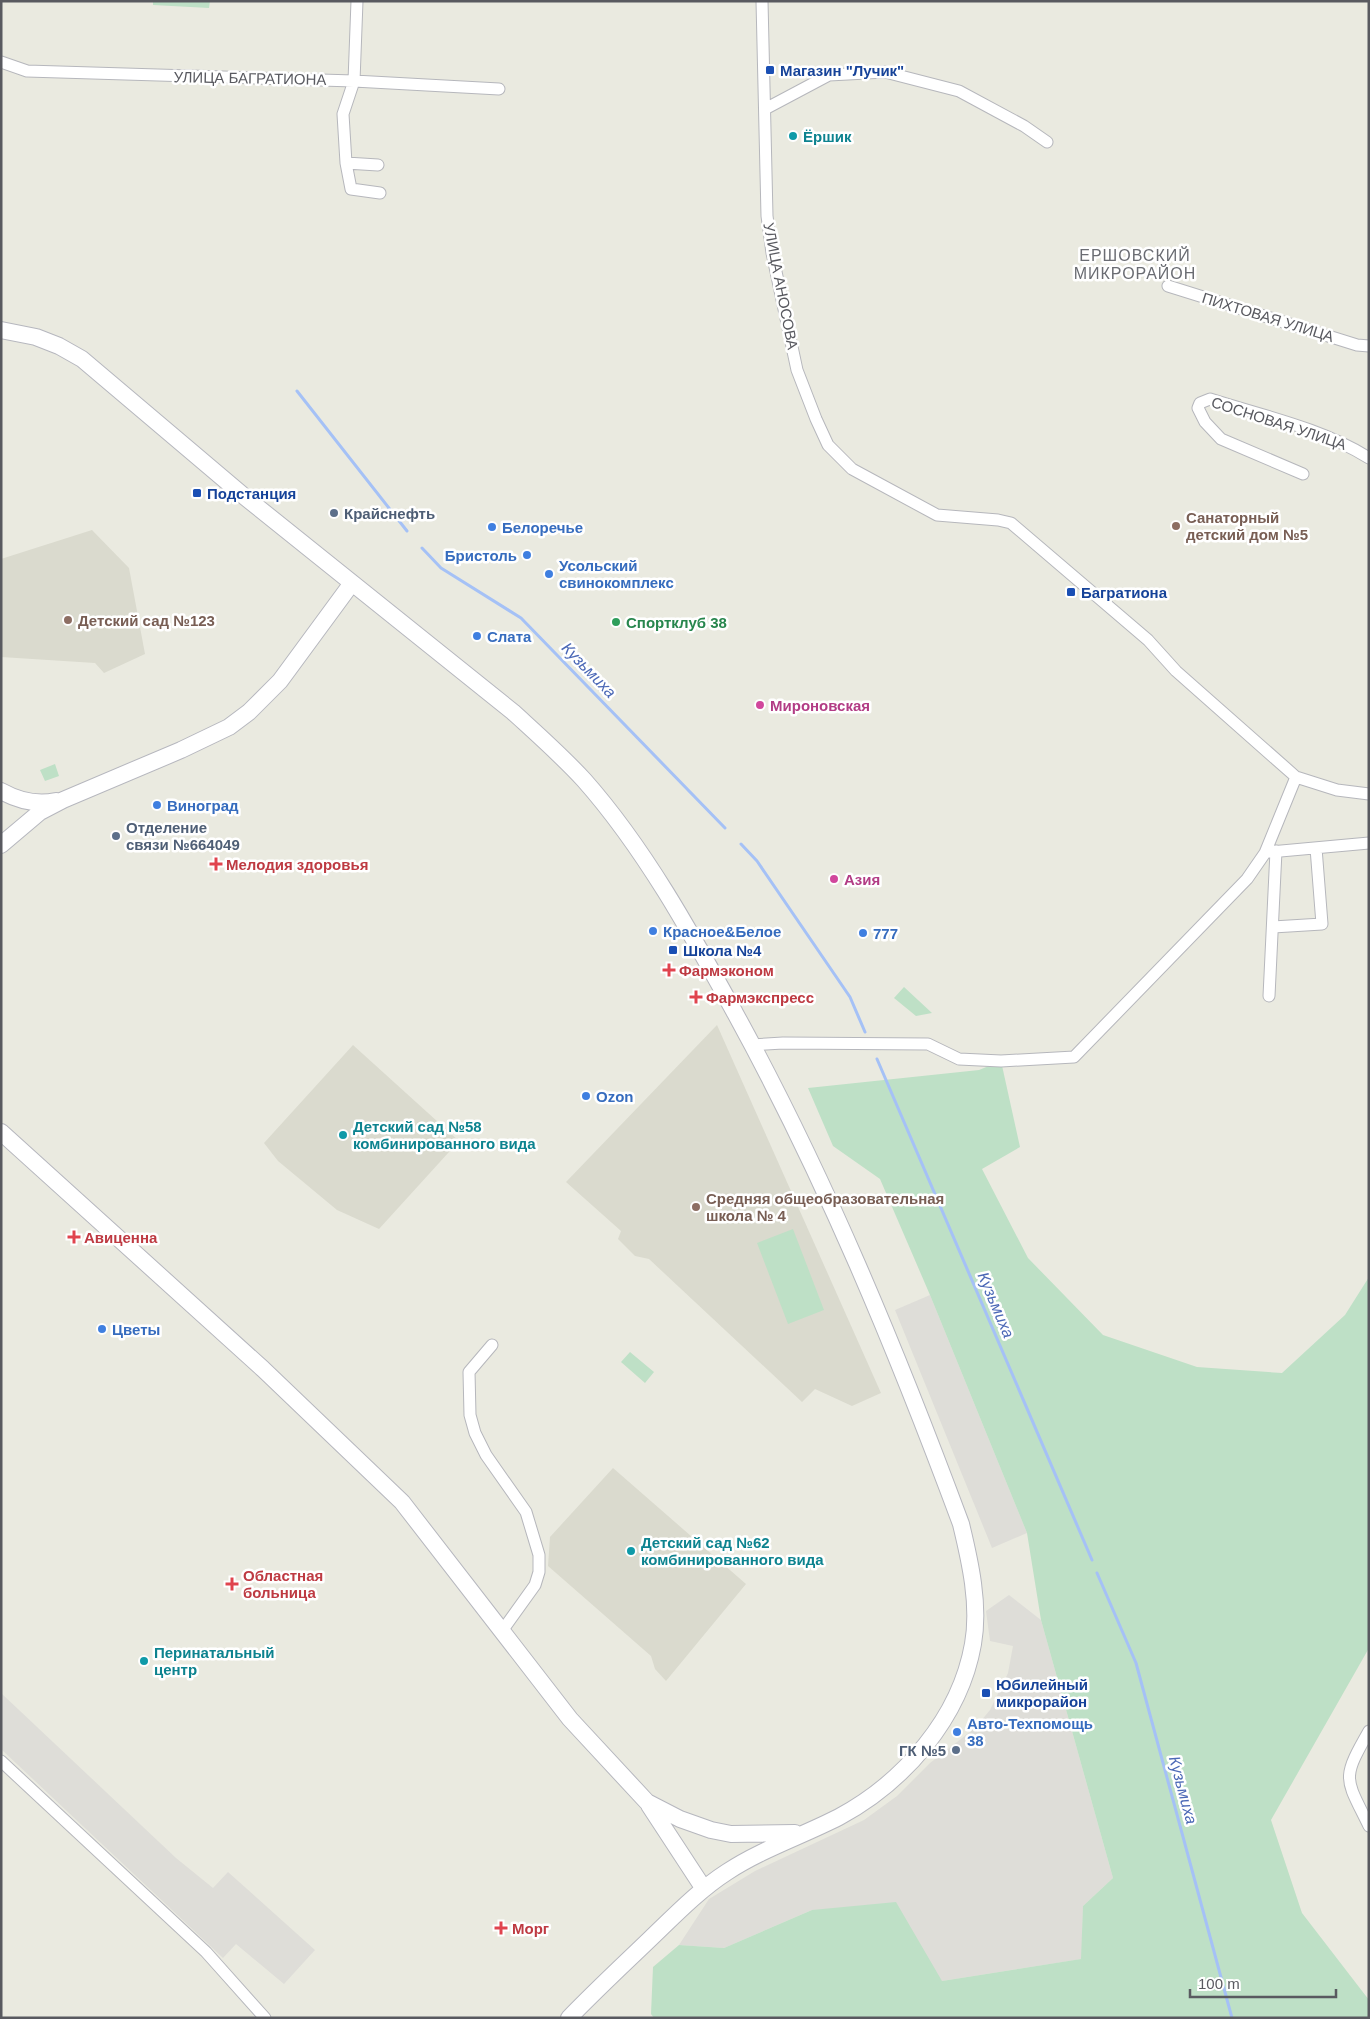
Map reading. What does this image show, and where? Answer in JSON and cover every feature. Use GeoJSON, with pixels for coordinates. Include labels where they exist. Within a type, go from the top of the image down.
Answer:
{"type":"FeatureCollection","features":[{"type":"Feature","properties":{"kind":"main road"},"geometry":{"type":"LineString","coordinates":[[4,329],[36,337],[59,346],[82,359],[200,460],[554,748],[611,814],[661,885],[752,1045],[813,1164],[857,1260],[936,1455],[961,1524],[970,1563],[974,1602],[974,1642],[965,1676],[947,1712],[910,1764],[889,1784],[838,1817],[747,1860],[704,1889],[569,2018]]}},
{"type":"Feature","properties":{"kind":"main road"},"geometry":{"type":"LineString","coordinates":[[1,845],[40,812],[63,800],[181,750],[228,726],[249,712],[280,681],[352,583]]}},
{"type":"Feature","properties":{"kind":"main road"},"geometry":{"type":"LineString","coordinates":[[1,791],[26,801],[45,803],[63,800]]}},
{"type":"Feature","properties":{"kind":"main road"},"geometry":{"type":"LineString","coordinates":[[1,1132],[263,1368],[388,1486],[591,1743],[647,1802],[704,1889]]}},
{"type":"Feature","properties":{"kind":"main road"},"geometry":{"type":"LineString","coordinates":[[647,1802],[680,1819],[718,1832],[731,1834],[805,1832]]}},
{"type":"Feature","properties":{"kind":"street"},"geometry":{"type":"LineString","coordinates":[[357,1],[354,81],[344,114],[346,163],[351,188],[380,193]]}},
{"type":"Feature","properties":{"kind":"street","name":"УЛИЦА АНОСОВА"},"geometry":{"type":"LineString","coordinates":[[762,1],[767,216],[772,253],[797,370],[828,445],[852,468],[937,515],[998,520],[1011,523],[1023,531],[1148,640],[1176,671],[1296,777]]}},
{"type":"Feature","properties":{"kind":"street","name":"УЛИЦА БАГРАТИОНА"},"geometry":{"type":"LineString","coordinates":[[1,62],[27,72],[354,81],[499,89]]}},
{"type":"Feature","properties":{"kind":"street"},"geometry":{"type":"LineString","coordinates":[[766,109],[829,75],[885,72],[959,91],[1024,126],[1047,142]]}},
{"type":"Feature","properties":{"kind":"street"},"geometry":{"type":"LineString","coordinates":[[346,163],[378,165]]}},
{"type":"Feature","properties":{"kind":"street","name":"ПИХТОВАЯ УЛИЦА"},"geometry":{"type":"LineString","coordinates":[[1168,286],[1357,345],[1369,346]]}},
{"type":"Feature","properties":{"kind":"street","name":"СОСНОВАЯ УЛИЦА"},"geometry":{"type":"LineString","coordinates":[[1303,474],[1221,439],[1205,422],[1198,408],[1200,403],[1210,399],[1326,435],[1369,458]]}},
{"type":"Feature","properties":{"kind":"street"},"geometry":{"type":"LineString","coordinates":[[1269,996],[1273,927],[1271,852],[1296,777],[1337,790],[1369,794]]}},
{"type":"Feature","properties":{"kind":"street"},"geometry":{"type":"LineString","coordinates":[[752,1045],[783,1043],[928,1044],[959,1060],[1001,1061],[1074,1057],[1271,852],[1369,843]]}},
{"type":"Feature","properties":{"kind":"street"},"geometry":{"type":"LineString","coordinates":[[1273,927],[1322,924],[1316,848]]}},
{"type":"Feature","properties":{"kind":"street"},"geometry":{"type":"LineString","coordinates":[[492,1345],[469,1372],[470,1415],[482,1448],[526,1512],[539,1555],[539,1572],[535,1586],[502,1631]]}},
{"type":"Feature","properties":{"kind":"street"},"geometry":{"type":"LineString","coordinates":[[1369,1731],[1350,1764],[1349,1785],[1369,1826]]}},
{"type":"Feature","properties":{"kind":"street"},"geometry":{"type":"LineString","coordinates":[[1,1761],[206,1952],[265,2018]]}},
{"type":"Feature","properties":{"kind":"shaded area"},"geometry":{"type":"Polygon","coordinates":[[[92,530],[129,568],[145,654],[104,673],[95,663],[1,657],[1,559],[92,530]]]}},
{"type":"Feature","properties":{"kind":"shaded area","name":"Средняя общеобразовательная школа № 4"},"geometry":{"type":"Polygon","coordinates":[[[717,1025],[881,1393],[852,1406],[815,1389],[802,1402],[649,1259],[635,1256],[618,1239],[621,1231],[566,1182],[717,1025]]]}},
{"type":"Feature","properties":{"kind":"shaded area"},"geometry":{"type":"Polygon","coordinates":[[[353,1045],[459,1141],[379,1229],[337,1210],[278,1161],[264,1143],[353,1045]]]}},
{"type":"Feature","properties":{"kind":"shaded area"},"geometry":{"type":"Polygon","coordinates":[[[930,1295],[1027,1533],[992,1548],[895,1310],[930,1295]]]}},
{"type":"Feature","properties":{"kind":"shaded area"},"geometry":{"type":"Polygon","coordinates":[[[613,1468],[746,1584],[666,1681],[655,1669],[651,1656],[548,1566],[550,1537],[613,1468]]]}},
{"type":"Feature","properties":{"kind":"shaded area"},"geometry":{"type":"Polygon","coordinates":[[[1009,1595],[1041,1620],[1113,1878],[1083,1906],[1082,1959],[942,1981],[812,1910],[724,1948],[679,1945],[709,1899],[755,1871],[864,1820],[897,1796],[930,1763],[975,1728],[990,1710],[1008,1673],[1013,1646],[990,1641],[986,1611],[1009,1595]]]}},
{"type":"Feature","properties":{"kind":"shaded area"},"geometry":{"type":"Polygon","coordinates":[[[1,1693],[176,1858],[213,1888],[228,1872],[315,1950],[284,1984],[236,1944],[223,1958],[1,1749],[1,1693]]]}},
{"type":"Feature","properties":{"kind":"green space"},"geometry":{"type":"Polygon","coordinates":[[[153,1],[210,1],[209,8],[153,5],[153,1]]]}},
{"type":"Feature","properties":{"kind":"green space"},"geometry":{"type":"Polygon","coordinates":[[[55,764],[59,776],[45,781],[40,770],[55,764]]]}},
{"type":"Feature","properties":{"kind":"green space"},"geometry":{"type":"Polygon","coordinates":[[[904,987],[932,1013],[916,1016],[894,998],[904,987]]]}},
{"type":"Feature","properties":{"kind":"green space"},"geometry":{"type":"Polygon","coordinates":[[[1001,1061],[1020,1147],[982,1169],[1028,1258],[1103,1335],[1197,1367],[1282,1373],[1345,1315],[1369,1277],[1369,1648],[1271,1820],[1302,1913],[1369,2000],[1369,2018],[654,2018],[651,2014],[653,1967],[679,1945],[724,1948],[812,1910],[896,1902],[942,1981],[1081,1959],[1083,1906],[1113,1878],[1041,1620],[1027,1533],[930,1295],[880,1179],[833,1146],[808,1088],[979,1070],[1001,1061]]]}},
{"type":"Feature","properties":{"kind":"green space"},"geometry":{"type":"Polygon","coordinates":[[[793,1229],[824,1310],[788,1324],[757,1243],[793,1229]]]}},
{"type":"Feature","properties":{"kind":"green space"},"geometry":{"type":"Polygon","coordinates":[[[630,1352],[654,1372],[645,1383],[621,1362],[630,1352]]]}},
{"type":"Feature","properties":{"kind":"waterway","name":"Кузьмиха"},"geometry":{"type":"LineString","coordinates":[[297,391],[407,531]]}},
{"type":"Feature","properties":{"kind":"waterway","name":"Кузьмиха"},"geometry":{"type":"LineString","coordinates":[[422,548],[441,568],[521,618],[725,828]]}},
{"type":"Feature","properties":{"kind":"waterway","name":"Кузьмиха"},"geometry":{"type":"LineString","coordinates":[[741,844],[757,861],[850,997],[865,1032]]}},
{"type":"Feature","properties":{"kind":"waterway","name":"Кузьмиха"},"geometry":{"type":"LineString","coordinates":[[877,1059],[1092,1560]]}},
{"type":"Feature","properties":{"kind":"waterway","name":"Кузьмиха"},"geometry":{"type":"LineString","coordinates":[[1097,1573],[1136,1663],[1232,2018]]}},
{"type":"Feature","properties":{"kind":"place","name":"Магазин \"Лучик\""},"geometry":{"type":"Point","coordinates":[770,70]}},
{"type":"Feature","properties":{"kind":"place","name":"Ёршик"},"geometry":{"type":"Point","coordinates":[793,136]}},
{"type":"Feature","properties":{"kind":"place","name":"Подстанция"},"geometry":{"type":"Point","coordinates":[197,493]}},
{"type":"Feature","properties":{"kind":"place","name":"Крайснефть"},"geometry":{"type":"Point","coordinates":[334,513]}},
{"type":"Feature","properties":{"kind":"place","name":"Санаторный детский дом №5"},"geometry":{"type":"Point","coordinates":[1176,526]}},
{"type":"Feature","properties":{"kind":"place","name":"Белоречье"},"geometry":{"type":"Point","coordinates":[492,527]}},
{"type":"Feature","properties":{"kind":"place","name":"Бристоль"},"geometry":{"type":"Point","coordinates":[527,555]}},
{"type":"Feature","properties":{"kind":"place","name":"Усольский свинокомплекс"},"geometry":{"type":"Point","coordinates":[549,574]}},
{"type":"Feature","properties":{"kind":"place","name":"Багратиона"},"geometry":{"type":"Point","coordinates":[1071,592]}},
{"type":"Feature","properties":{"kind":"place","name":"Детский сад №123"},"geometry":{"type":"Point","coordinates":[68,620]}},
{"type":"Feature","properties":{"kind":"place","name":"Спортклуб 38"},"geometry":{"type":"Point","coordinates":[616,622]}},
{"type":"Feature","properties":{"kind":"place","name":"Слата"},"geometry":{"type":"Point","coordinates":[477,636]}},
{"type":"Feature","properties":{"kind":"place","name":"Мироновская"},"geometry":{"type":"Point","coordinates":[760,705]}},
{"type":"Feature","properties":{"kind":"place","name":"Виноград"},"geometry":{"type":"Point","coordinates":[157,805]}},
{"type":"Feature","properties":{"kind":"place","name":"Отделение связи №664049"},"geometry":{"type":"Point","coordinates":[116,836]}},
{"type":"Feature","properties":{"kind":"place","name":"Мелодия здоровья"},"geometry":{"type":"Point","coordinates":[216,864]}},
{"type":"Feature","properties":{"kind":"place","name":"Азия"},"geometry":{"type":"Point","coordinates":[834,879]}},
{"type":"Feature","properties":{"kind":"place","name":"Красное&Белое"},"geometry":{"type":"Point","coordinates":[653,931]}},
{"type":"Feature","properties":{"kind":"place","name":"777"},"geometry":{"type":"Point","coordinates":[863,933]}},
{"type":"Feature","properties":{"kind":"place","name":"Школа №4"},"geometry":{"type":"Point","coordinates":[673,950]}},
{"type":"Feature","properties":{"kind":"place","name":"Фармэконом"},"geometry":{"type":"Point","coordinates":[669,970]}},
{"type":"Feature","properties":{"kind":"place","name":"Фармэкспресс"},"geometry":{"type":"Point","coordinates":[696,997]}},
{"type":"Feature","properties":{"kind":"place","name":"Ozon"},"geometry":{"type":"Point","coordinates":[586,1096]}},
{"type":"Feature","properties":{"kind":"place","name":"Детский сад №58 комбинированного вида"},"geometry":{"type":"Point","coordinates":[343,1135]}},
{"type":"Feature","properties":{"kind":"place","name":"Средняя общеобразовательная школа № 4"},"geometry":{"type":"Point","coordinates":[696,1207]}},
{"type":"Feature","properties":{"kind":"place","name":"Авиценна"},"geometry":{"type":"Point","coordinates":[74,1237]}},
{"type":"Feature","properties":{"kind":"place","name":"Цветы"},"geometry":{"type":"Point","coordinates":[102,1329]}},
{"type":"Feature","properties":{"kind":"place","name":"Детский сад №62 комбинированного вида"},"geometry":{"type":"Point","coordinates":[631,1551]}},
{"type":"Feature","properties":{"kind":"place","name":"Областная больница"},"geometry":{"type":"Point","coordinates":[232,1584]}},
{"type":"Feature","properties":{"kind":"place","name":"Перинатальный центр"},"geometry":{"type":"Point","coordinates":[144,1661]}},
{"type":"Feature","properties":{"kind":"place","name":"Юбилейный микрорайон"},"geometry":{"type":"Point","coordinates":[986,1693]}},
{"type":"Feature","properties":{"kind":"place","name":"Авто-Техпомощь 38"},"geometry":{"type":"Point","coordinates":[957,1732]}},
{"type":"Feature","properties":{"kind":"place","name":"ГК №5"},"geometry":{"type":"Point","coordinates":[956,1750]}},
{"type":"Feature","properties":{"kind":"place","name":"Морг"},"geometry":{"type":"Point","coordinates":[501,1928]}},
{"type":"Feature","properties":{"kind":"district","name":"ЕРШОВСКИЙ МИКРОРАЙОН"},"geometry":{"type":"Point","coordinates":[1135,264]}}]}
